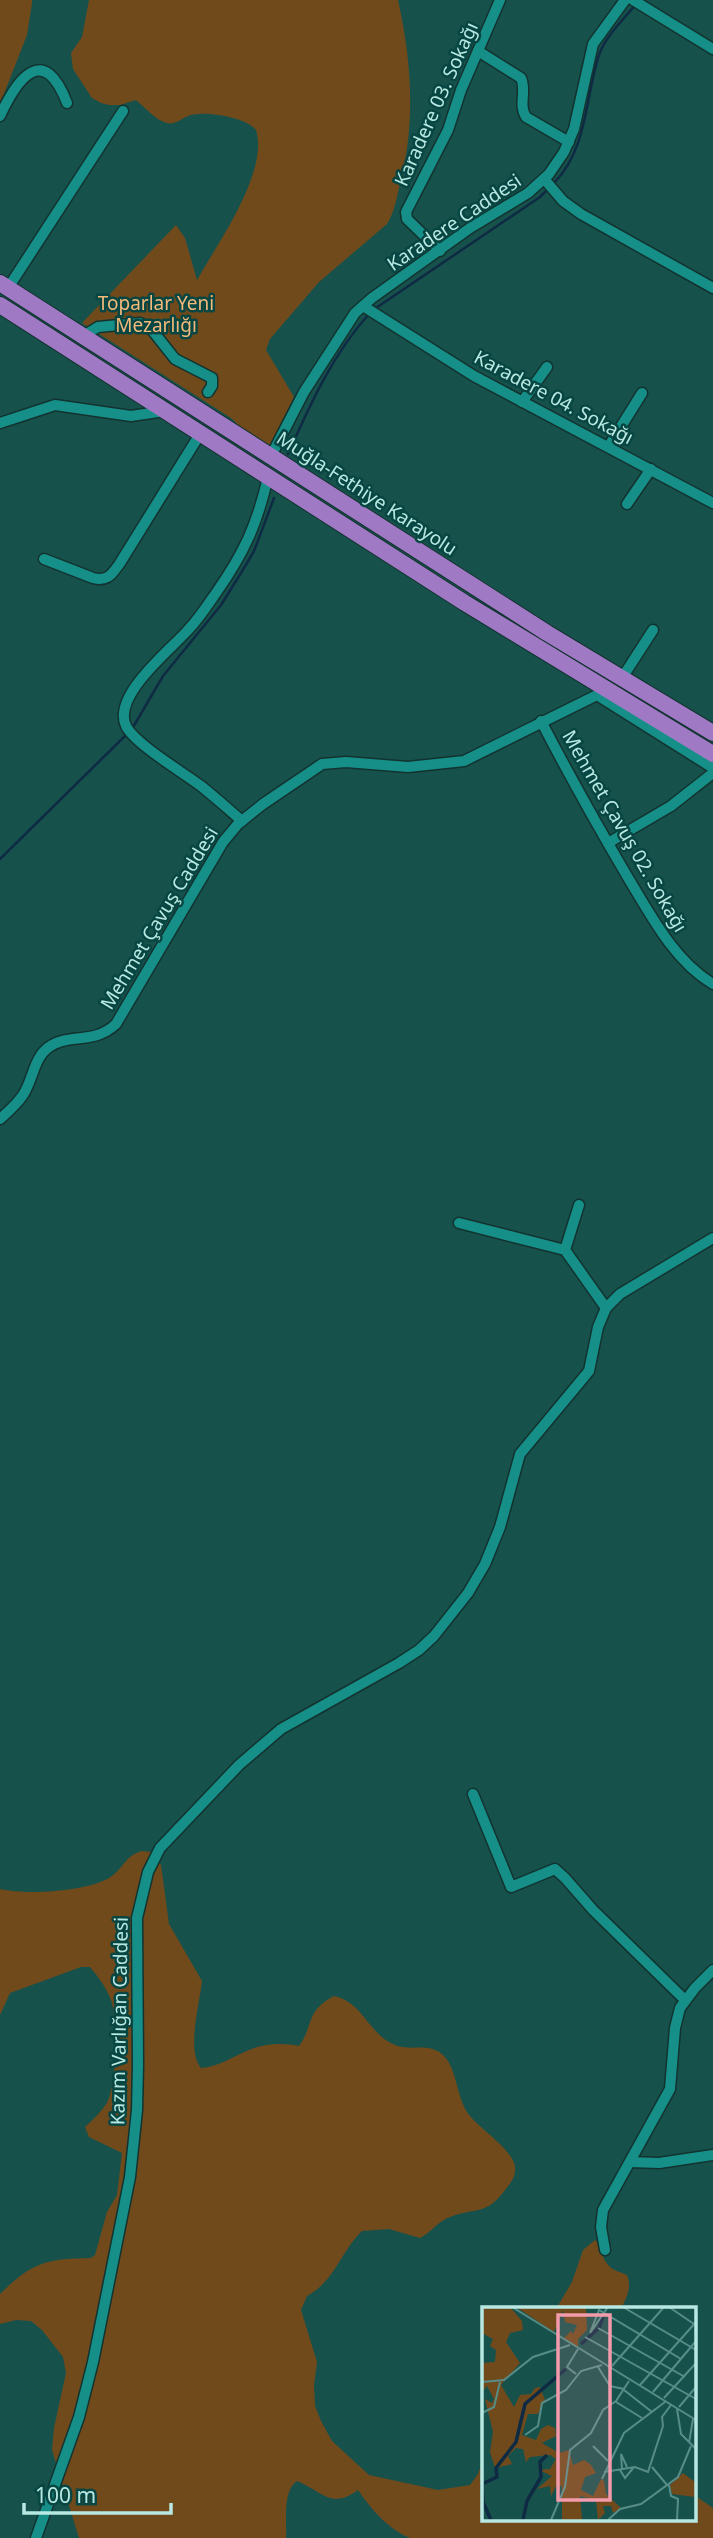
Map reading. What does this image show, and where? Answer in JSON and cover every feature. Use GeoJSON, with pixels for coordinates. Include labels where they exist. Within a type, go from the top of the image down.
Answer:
{"type":"FeatureCollection","features":[{"type":"Feature","properties":{"kind":"highway","name":"Muğla-Fethiye Karayolu"},"geometry":{"type":"LineString","coordinates":[[4,286],[547,633],[712,731]]}},
{"type":"Feature","properties":{"kind":"highway","name":"Muğla-Fethiye Karayolu"},"geometry":{"type":"LineString","coordinates":[[0,305],[601,693],[713,754]]}},
{"type":"Feature","properties":{"kind":"street","name":"Karadere 03. Sokağı"},"geometry":{"type":"LineString","coordinates":[[440,251],[407,219],[406,212],[448,130],[461,90],[500,0]]}},
{"type":"Feature","properties":{"kind":"street","name":"Karadere Caddesi"},"geometry":{"type":"LineString","coordinates":[[271,456],[318,368],[347,324],[364,307],[470,228],[546,182],[569,142],[578,116],[593,44],[625,0]]}},
{"type":"Feature","properties":{"kind":"street"},"geometry":{"type":"LineString","coordinates":[[633,0],[713,50]]}},
{"type":"Feature","properties":{"kind":"street"},"geometry":{"type":"LineString","coordinates":[[478,51],[521,78],[524,85],[522,110],[526,117],[569,142]]}},
{"type":"Feature","properties":{"kind":"street"},"geometry":{"type":"LineString","coordinates":[[0,116],[22,77],[35,71],[55,79],[67,103]]}},
{"type":"Feature","properties":{"kind":"street"},"geometry":{"type":"LineString","coordinates":[[4,286],[123,111]]}},
{"type":"Feature","properties":{"kind":"street"},"geometry":{"type":"LineString","coordinates":[[546,182],[557,195],[592,220],[713,288]]}},
{"type":"Feature","properties":{"kind":"street","name":"Karadere 04. Sokağı"},"geometry":{"type":"LineString","coordinates":[[364,307],[474,376],[713,503]]}},
{"type":"Feature","properties":{"kind":"street"},"geometry":{"type":"LineString","coordinates":[[83,335],[98,327],[140,323],[152,330],[175,359],[212,378],[214,382],[208,392]]}},
{"type":"Feature","properties":{"kind":"street"},"geometry":{"type":"LineString","coordinates":[[522,402],[547,367]]}},
{"type":"Feature","properties":{"kind":"street"},"geometry":{"type":"LineString","coordinates":[[609,446],[642,393]]}},
{"type":"Feature","properties":{"kind":"street"},"geometry":{"type":"LineString","coordinates":[[0,423],[55,405],[131,416],[165,411]]}},
{"type":"Feature","properties":{"kind":"street"},"geometry":{"type":"LineString","coordinates":[[44,559],[93,578],[108,579],[200,434]]}},
{"type":"Feature","properties":{"kind":"street"},"geometry":{"type":"LineString","coordinates":[[627,505],[651,469]]}},
{"type":"Feature","properties":{"kind":"street"},"geometry":{"type":"LineString","coordinates":[[242,821],[134,736],[127,727],[126,706],[135,688],[151,667],[201,614],[248,540],[257,520],[268,477]]}},
{"type":"Feature","properties":{"kind":"street"},"geometry":{"type":"LineString","coordinates":[[622,678],[653,630]]}},
{"type":"Feature","properties":{"kind":"street"},"geometry":{"type":"LineString","coordinates":[[601,693],[713,770],[671,806],[608,843]]}},
{"type":"Feature","properties":{"kind":"street","name":"Mehmet Çavuş Caddesi"},"geometry":{"type":"LineString","coordinates":[[0,1119],[22,1096],[47,1048],[57,1043],[98,1036],[116,1024],[219,848],[242,821],[296,780],[322,764],[346,762],[408,767],[464,761],[541,720],[601,693]]}},
{"type":"Feature","properties":{"kind":"street","name":"Mehmet Çavuş 02. Sokağı"},"geometry":{"type":"LineString","coordinates":[[541,720],[649,913],[673,946],[713,984]]}},
{"type":"Feature","properties":{"kind":"street"},"geometry":{"type":"LineString","coordinates":[[565,1250],[579,1205]]}},
{"type":"Feature","properties":{"kind":"street"},"geometry":{"type":"LineString","coordinates":[[459,1223],[565,1250],[606,1308],[620,1294],[713,1238]]}},
{"type":"Feature","properties":{"kind":"street","name":"Kazım Varlığan Caddesi"},"geometry":{"type":"LineString","coordinates":[[36,2538],[68,2451],[88,2384],[130,2177],[137,2110],[137,1918],[141,1896],[154,1859],[160,1849],[239,1765],[267,1740],[299,1717],[342,1697],[419,1650],[449,1620],[485,1564],[500,1527],[520,1454],[589,1371],[598,1327],[606,1308]]}},
{"type":"Feature","properties":{"kind":"street"},"geometry":{"type":"LineString","coordinates":[[473,1794],[512,1887],[555,1869],[685,2000]]}},
{"type":"Feature","properties":{"kind":"street"},"geometry":{"type":"LineString","coordinates":[[605,2250],[601,2227],[603,2210],[670,2089],[677,2017],[685,2000],[713,1970]]}},
{"type":"Feature","properties":{"kind":"street"},"geometry":{"type":"LineString","coordinates":[[630,2162],[659,2163],[713,2155]]}},
{"type":"Feature","properties":{"kind":"green space"},"geometry":{"type":"Polygon","coordinates":[[[0,0],[32,0],[32,3],[27,35],[0,104],[0,0]]]}},
{"type":"Feature","properties":{"kind":"green space","name":"Toparlar Yeni Mezarlığı"},"geometry":{"type":"Polygon","coordinates":[[[89,0],[398,0],[409,71],[410,117],[404,164],[394,207],[387,224],[319,282],[270,339],[266,350],[294,397],[269,448],[254,440],[231,418],[82,323],[176,225],[185,238],[197,280],[249,186],[258,147],[256,130],[234,118],[195,114],[167,123],[154,116],[136,100],[109,105],[92,98],[73,69],[71,53],[82,37],[89,0]]]}},
{"type":"Feature","properties":{"kind":"green space"},"geometry":{"type":"Polygon","coordinates":[[[151,1852],[161,1865],[169,1924],[202,1981],[194,2039],[201,2068],[261,2046],[299,2046],[318,2007],[334,1996],[344,1999],[386,2040],[402,2047],[433,2049],[445,2057],[465,2109],[475,2122],[505,2149],[514,2164],[515,2174],[492,2204],[446,2219],[420,2238],[389,2229],[362,2231],[331,2274],[317,2290],[307,2296],[301,2310],[317,2362],[315,2406],[332,2441],[369,2475],[438,2490],[470,2485],[482,2463],[482,2520],[696,2520],[696,2496],[713,2508],[713,2538],[410,2538],[381,2518],[358,2490],[349,2496],[333,2499],[297,2481],[287,2499],[286,2538],[79,2538],[52,2450],[66,2373],[63,2357],[42,2330],[31,2321],[16,2320],[0,2324],[0,2294],[22,2275],[41,2264],[91,2258],[95,2255],[107,2212],[117,2195],[122,2153],[89,2137],[85,2127],[105,2106],[110,2094],[113,2082],[115,2022],[107,1991],[90,1967],[81,1967],[10,1993],[0,2015],[0,1889],[40,1892],[99,1883],[118,1871],[136,1853],[151,1852]]]}},
{"type":"Feature","properties":{"kind":"green space"},"geometry":{"type":"Polygon","coordinates":[[[595,2240],[607,2264],[627,2275],[629,2288],[622,2307],[557,2307],[572,2282],[583,2250],[595,2240]]]}},
{"type":"Feature","properties":{"kind":"waterway"},"geometry":{"type":"LineString","coordinates":[[554,183],[565,170],[579,140],[601,50],[635,5]]}},
{"type":"Feature","properties":{"kind":"waterway"},"geometry":{"type":"LineString","coordinates":[[373,310],[540,197],[549,188]]}},
{"type":"Feature","properties":{"kind":"waterway"},"geometry":{"type":"LineString","coordinates":[[288,454],[333,363],[369,314]]}},
{"type":"Feature","properties":{"kind":"waterway"},"geometry":{"type":"LineString","coordinates":[[132,729],[163,676],[221,605],[241,573],[254,551],[274,498]]}},
{"type":"Feature","properties":{"kind":"waterway"},"geometry":{"type":"LineString","coordinates":[[0,859],[127,734]]}}]}
